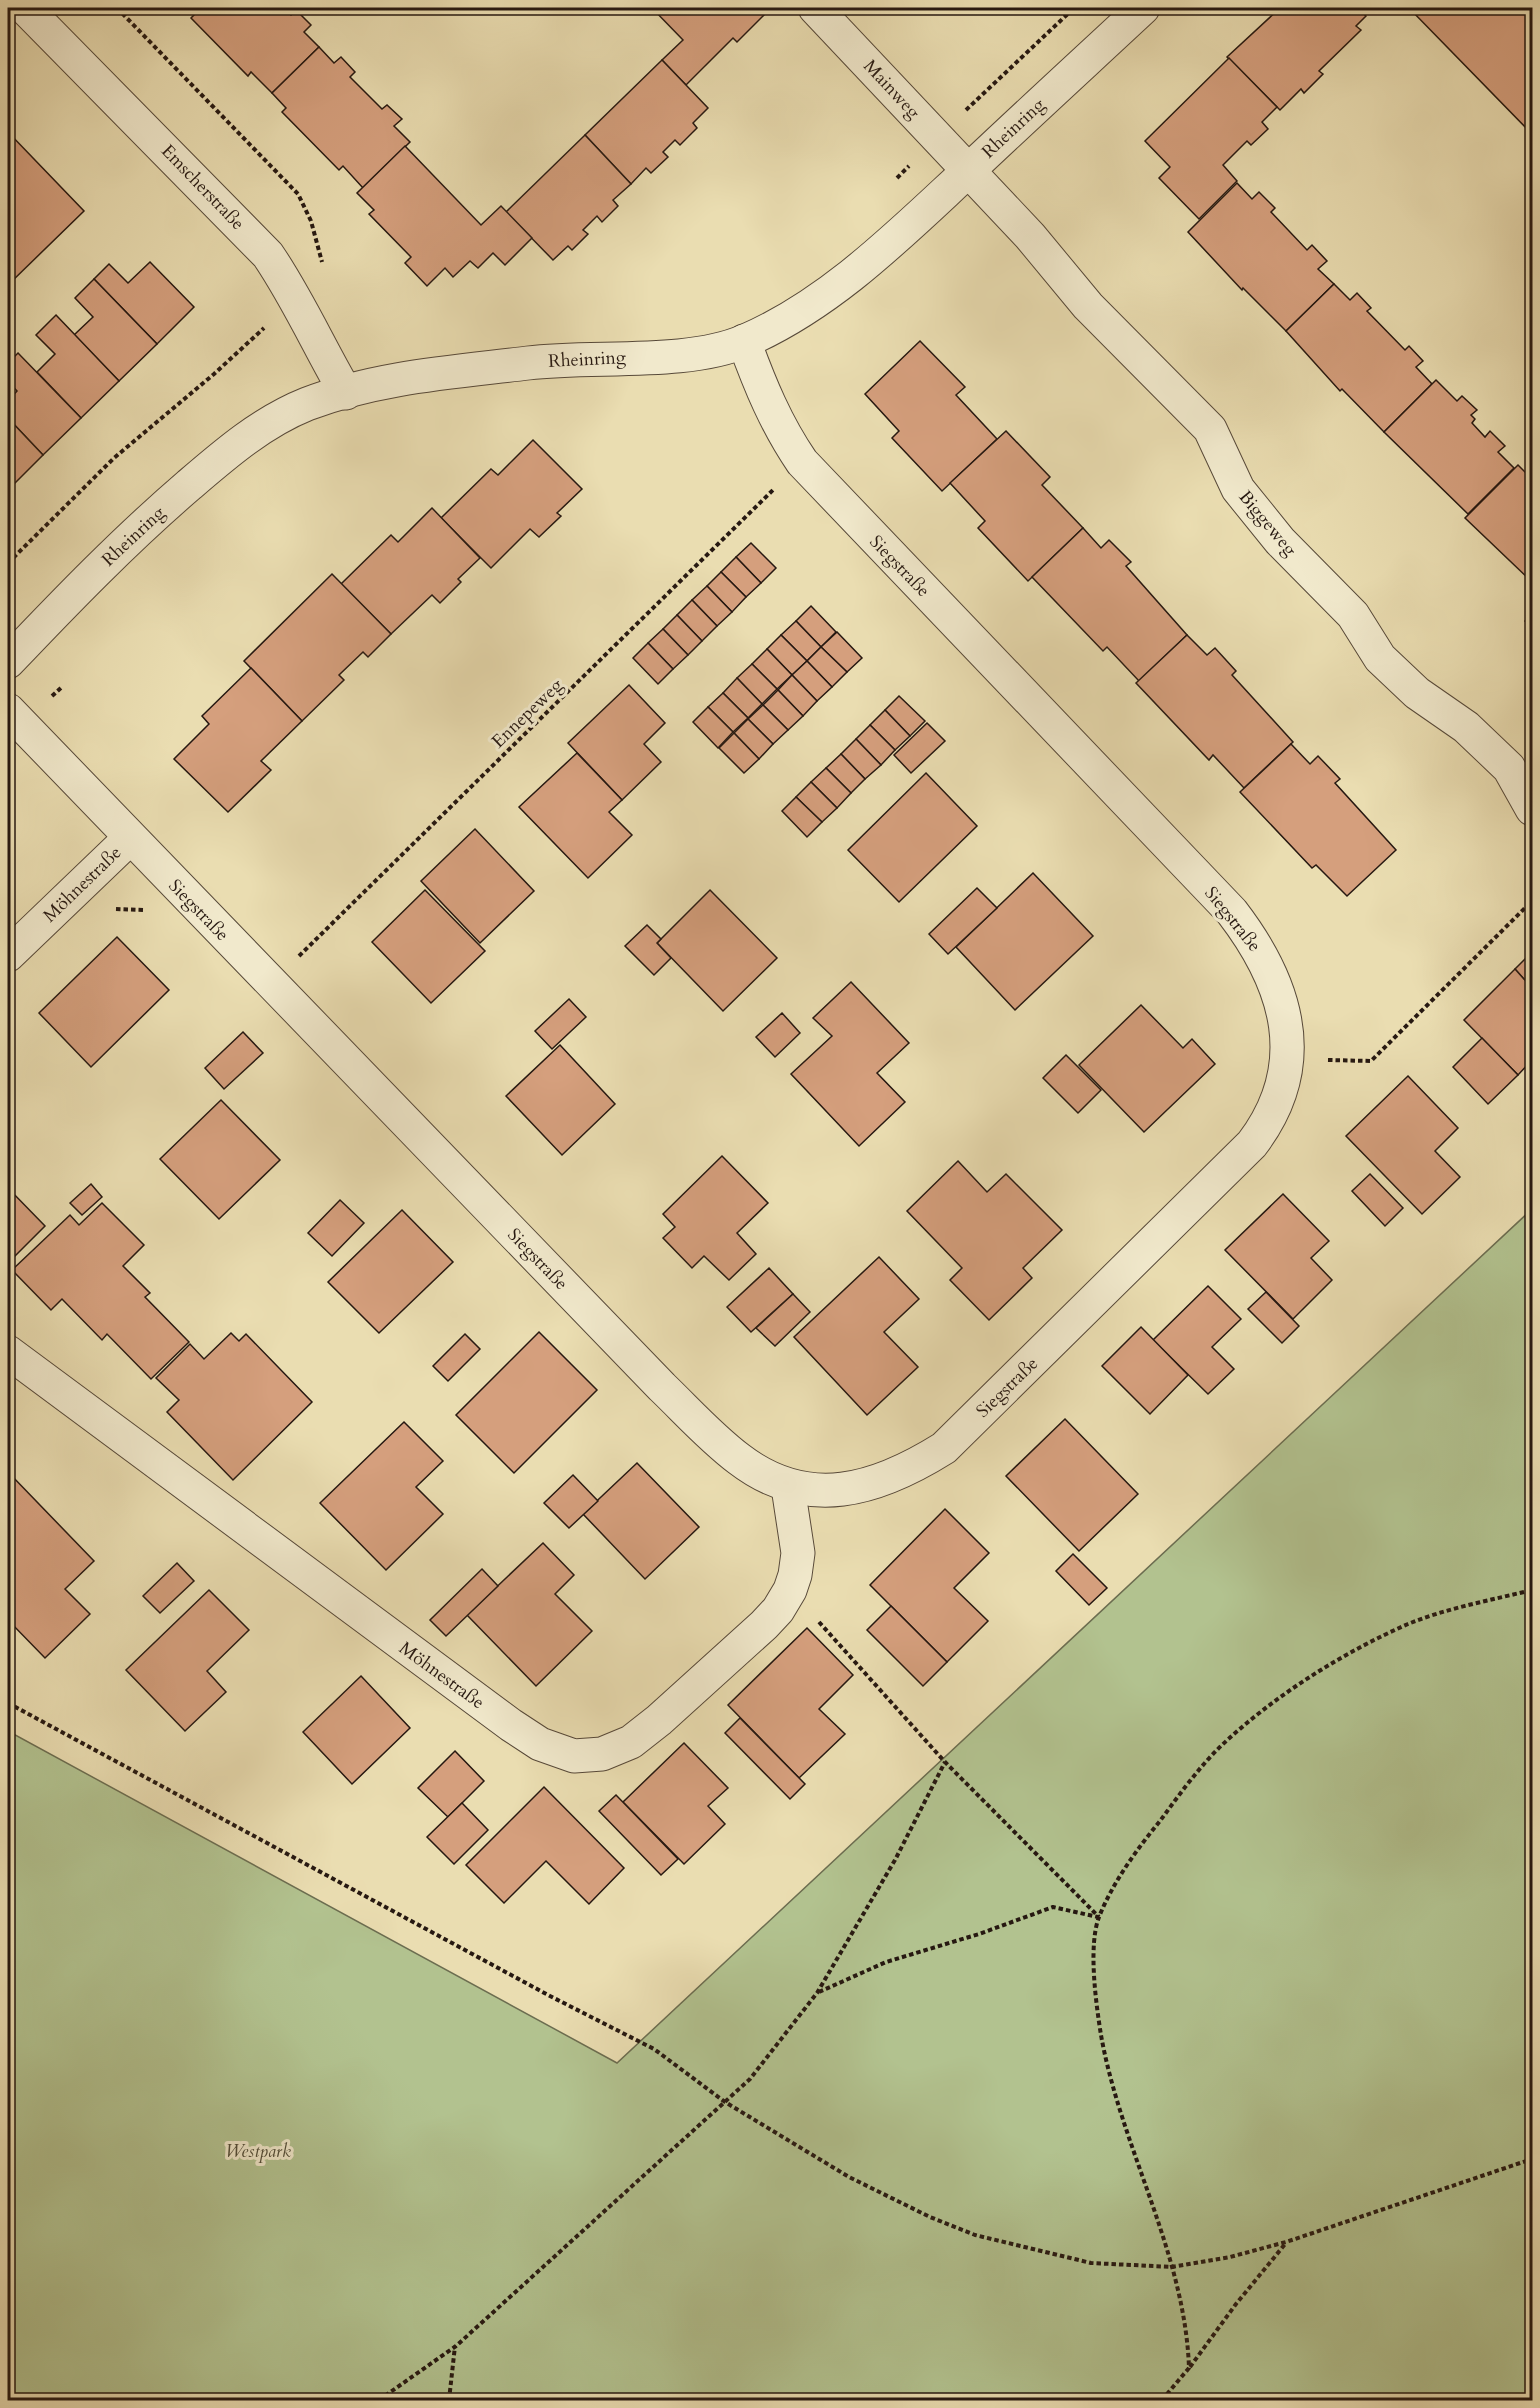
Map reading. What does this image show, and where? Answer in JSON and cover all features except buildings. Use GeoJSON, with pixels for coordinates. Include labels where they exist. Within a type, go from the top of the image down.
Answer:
{"type":"FeatureCollection","features":[{"type":"Feature","properties":{"kind":"street","name":"Emscherstraße"},"geometry":{"type":"LineString","coordinates":[[25,8],[268,255],[291,289],[316,343],[346,393]]}},
{"type":"Feature","properties":{"kind":"street","name":"Mainweg"},"geometry":{"type":"LineString","coordinates":[[815,8],[969,170]]}},
{"type":"Feature","properties":{"kind":"street","name":"Rheinring"},"geometry":{"type":"LineString","coordinates":[[8,662],[104,563],[218,460],[278,418],[308,404],[387,381],[431,374],[539,362],[703,353],[744,341],[831,290],[913,222],[1143,8]]}},
{"type":"Feature","properties":{"kind":"street","name":"Biggeweg"},"geometry":{"type":"LineString","coordinates":[[969,170],[1030,236],[1088,306],[1210,429],[1238,489],[1280,541],[1353,615],[1380,658],[1417,693],[1466,727],[1509,768],[1533,809]]}},
{"type":"Feature","properties":{"kind":"street","name":"Siegstraße"},"geometry":{"type":"LineString","coordinates":[[8,710],[662,1387],[739,1460],[788,1487],[814,1492],[843,1491],[901,1472],[944,1448],[1252,1144],[1267,1125],[1279,1101],[1288,1060],[1288,1030],[1278,993],[1261,953],[1232,912],[802,462],[782,433],[767,403],[744,341]]}},
{"type":"Feature","properties":{"kind":"street","name":"Möhnestraße"},"geometry":{"type":"LineString","coordinates":[[8,955],[130,838]]}},
{"type":"Feature","properties":{"kind":"street","name":"Möhnestraße"},"geometry":{"type":"LineString","coordinates":[[8,1352],[511,1725],[540,1744],[574,1756],[602,1754],[631,1742],[659,1720],[778,1610],[790,1590],[798,1553],[788,1487]]}},
{"type":"Feature","properties":{"kind":"path"},"geometry":{"type":"LineString","coordinates":[[117,8],[298,194],[312,220],[323,264]]}},
{"type":"Feature","properties":{"kind":"path"},"geometry":{"type":"LineString","coordinates":[[896,179],[1074,8]]}},
{"type":"Feature","properties":{"kind":"path"},"geometry":{"type":"LineString","coordinates":[[8,563],[114,458],[214,374],[266,326]]}},
{"type":"Feature","properties":{"kind":"path","name":"Ennepeweg"},"geometry":{"type":"LineString","coordinates":[[271,984],[802,462]]}},
{"type":"Feature","properties":{"kind":"path"},"geometry":{"type":"LineString","coordinates":[[1288,1060],[1371,1061],[1533,901]]}},
{"type":"Feature","properties":{"kind":"path"},"geometry":{"type":"LineString","coordinates":[[790,1590],[945,1762],[1099,1917]]}},
{"type":"Feature","properties":{"kind":"path"},"geometry":{"type":"LineString","coordinates":[[1189,2368],[1187,2329],[1172,2267],[1122,2118],[1101,2035],[1095,1974],[1095,1935],[1099,1917],[1136,1851],[1221,1745],[1284,1695],[1351,1654],[1410,1624],[1533,1590]]}},
{"type":"Feature","properties":{"kind":"path"},"geometry":{"type":"LineString","coordinates":[[8,1703],[498,1968],[654,2049],[725,2102],[849,2176],[930,2217],[975,2235],[1091,2263],[1172,2267],[1230,2257],[1286,2242],[1533,2159]]}},
{"type":"Feature","properties":{"kind":"path"},"geometry":{"type":"LineString","coordinates":[[379,2400],[456,2346],[750,2079],[817,1993],[894,1860],[945,1762]]}},
{"type":"Feature","properties":{"kind":"path"},"geometry":{"type":"LineString","coordinates":[[817,1993],[886,1962],[1053,1907],[1099,1917]]}},
{"type":"Feature","properties":{"kind":"path"},"geometry":{"type":"LineString","coordinates":[[1162,2400],[1286,2242]]}},
{"type":"Feature","properties":{"kind":"path"},"geometry":{"type":"LineString","coordinates":[[449,2400],[456,2346]]}},
{"type":"Feature","properties":{"kind":"green space","name":"Westpark"},"geometry":{"type":"Polygon","coordinates":[[[1532,1209],[1532,2400],[8,2400],[8,1731],[617,2063],[1532,1209]]]}}]}
